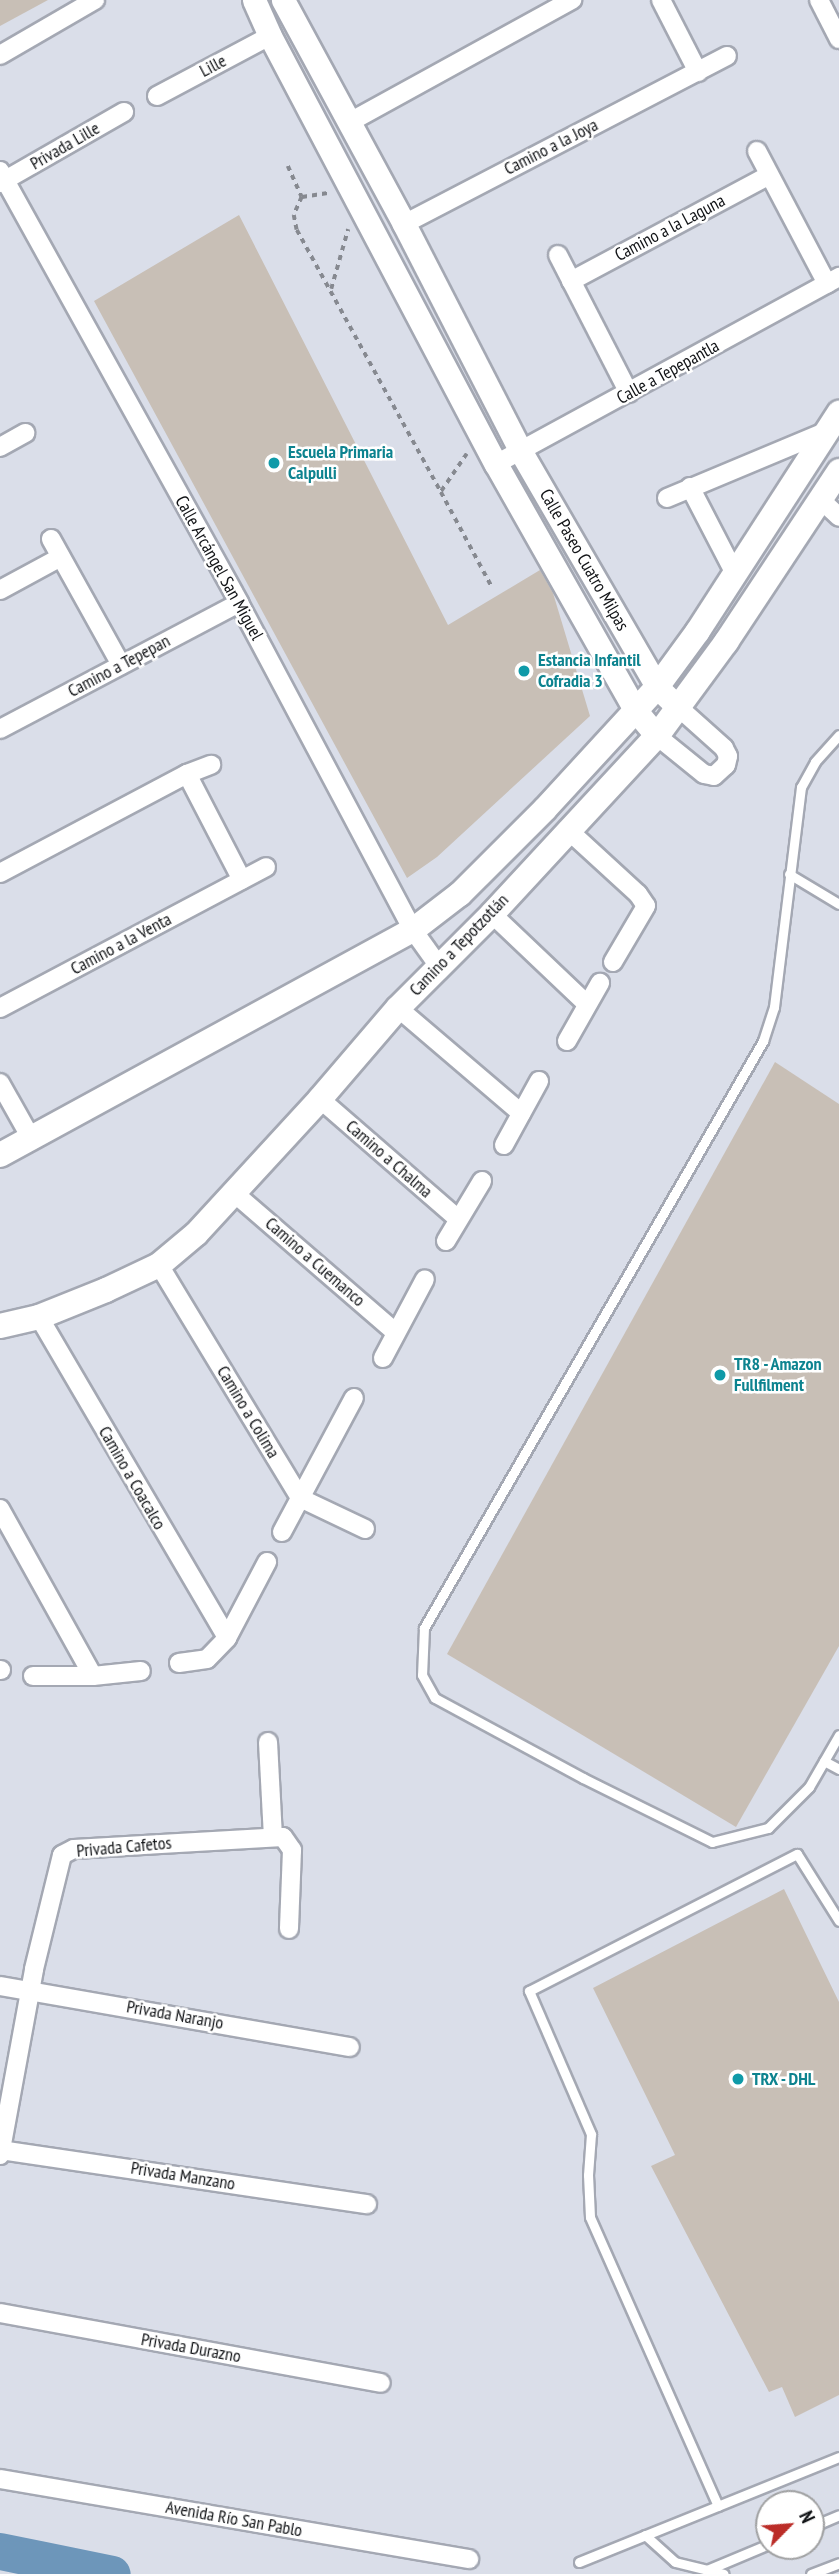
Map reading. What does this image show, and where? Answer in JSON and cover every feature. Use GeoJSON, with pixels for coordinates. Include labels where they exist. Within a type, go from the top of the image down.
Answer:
{"type":"FeatureCollection","features":[{"type":"Feature","properties":{"kind":"main road","name":"Camino a Tepotzotlán"},"geometry":{"type":"LineString","coordinates":[[0,1155],[413,930],[460,894],[657,687],[698,631],[832,422]]}},
{"type":"Feature","properties":{"kind":"main road","name":"Camino a Tepotzotlán"},"geometry":{"type":"LineString","coordinates":[[0,1326],[39,1317],[159,1265],[196,1234],[320,1099],[398,1008],[438,965],[492,914],[567,829],[657,736],[726,642],[839,471]]}},
{"type":"Feature","properties":{"kind":"street"},"geometry":{"type":"LineString","coordinates":[[0,55],[95,0]]}},
{"type":"Feature","properties":{"kind":"street","name":"Calle Paseo Cuatro Milpas"},"geometry":{"type":"LineString","coordinates":[[254,0],[270,36],[496,464],[636,711],[657,736],[704,774],[714,776],[726,765],[729,756],[724,748],[657,687],[521,452],[404,224],[283,0]]}},
{"type":"Feature","properties":{"kind":"street"},"geometry":{"type":"LineString","coordinates":[[348,123],[572,0]]}},
{"type":"Feature","properties":{"kind":"street"},"geometry":{"type":"LineString","coordinates":[[661,0],[698,72]]}},
{"type":"Feature","properties":{"kind":"street"},"geometry":{"type":"LineString","coordinates":[[823,2],[839,39]]}},
{"type":"Feature","properties":{"kind":"street","name":"Lille"},"geometry":{"type":"LineString","coordinates":[[157,96],[270,36]]}},
{"type":"Feature","properties":{"kind":"street","name":"Camino a la Joya"},"geometry":{"type":"LineString","coordinates":[[404,224],[727,56]]}},
{"type":"Feature","properties":{"kind":"street"},"geometry":{"type":"LineString","coordinates":[[301,95],[325,82]]}},
{"type":"Feature","properties":{"kind":"street","name":"Privada Lille"},"geometry":{"type":"LineString","coordinates":[[2,178],[124,112]]}},
{"type":"Feature","properties":{"kind":"street"},"geometry":{"type":"LineString","coordinates":[[757,151],[768,176],[833,280]]}},
{"type":"Feature","properties":{"kind":"street","name":"Camino a la Laguna"},"geometry":{"type":"LineString","coordinates":[[571,281],[768,176]]}},
{"type":"Feature","properties":{"kind":"street","name":"Calle Arcángel San Miguel"},"geometry":{"type":"LineString","coordinates":[[2,178],[239,603],[413,930],[438,965]]}},
{"type":"Feature","properties":{"kind":"street"},"geometry":{"type":"LineString","coordinates":[[558,255],[629,393]]}},
{"type":"Feature","properties":{"kind":"street","name":"Calle a Tepepantla"},"geometry":{"type":"LineString","coordinates":[[496,464],[833,280]]}},
{"type":"Feature","properties":{"kind":"street"},"geometry":{"type":"LineString","coordinates":[[667,498],[832,422]]}},
{"type":"Feature","properties":{"kind":"street"},"geometry":{"type":"LineString","coordinates":[[2,440],[25,433]]}},
{"type":"Feature","properties":{"kind":"street"},"geometry":{"type":"LineString","coordinates":[[690,487],[734,572]]}},
{"type":"Feature","properties":{"kind":"street"},"geometry":{"type":"LineString","coordinates":[[820,499],[839,517]]}},
{"type":"Feature","properties":{"kind":"street"},"geometry":{"type":"LineString","coordinates":[[51,540],[121,664]]}},
{"type":"Feature","properties":{"kind":"street"},"geometry":{"type":"LineString","coordinates":[[0,590],[61,557]]}},
{"type":"Feature","properties":{"kind":"street","name":"Camino a Tepepan"},"geometry":{"type":"LineString","coordinates":[[0,729],[239,603]]}},
{"type":"Feature","properties":{"kind":"street"},"geometry":{"type":"LineString","coordinates":[[0,873],[187,774],[211,765]]}},
{"type":"Feature","properties":{"kind":"street"},"geometry":{"type":"LineString","coordinates":[[187,774],[242,880]]}},
{"type":"Feature","properties":{"kind":"street"},"geometry":{"type":"LineString","coordinates":[[567,829],[638,894],[646,906],[613,962]]}},
{"type":"Feature","properties":{"kind":"street","name":"Camino a la Venta"},"geometry":{"type":"LineString","coordinates":[[0,1008],[266,867]]}},
{"type":"Feature","properties":{"kind":"street"},"geometry":{"type":"LineString","coordinates":[[492,914],[587,1004]]}},
{"type":"Feature","properties":{"kind":"street"},"geometry":{"type":"LineString","coordinates":[[567,1041],[600,983]]}},
{"type":"Feature","properties":{"kind":"street"},"geometry":{"type":"LineString","coordinates":[[398,1008],[521,1112]]}},
{"type":"Feature","properties":{"kind":"street"},"geometry":{"type":"LineString","coordinates":[[504,1145],[539,1081]]}},
{"type":"Feature","properties":{"kind":"street"},"geometry":{"type":"LineString","coordinates":[[0,1083],[32,1138]]}},
{"type":"Feature","properties":{"kind":"street","name":"Camino a Chalma"},"geometry":{"type":"LineString","coordinates":[[320,1099],[458,1219]]}},
{"type":"Feature","properties":{"kind":"street"},"geometry":{"type":"LineString","coordinates":[[446,1241],[482,1181]]}},
{"type":"Feature","properties":{"kind":"street","name":"Camino a Cuemanco"},"geometry":{"type":"LineString","coordinates":[[233,1192],[395,1332]]}},
{"type":"Feature","properties":{"kind":"street","name":"Camino a Colima"},"geometry":{"type":"LineString","coordinates":[[159,1265],[300,1498]]}},
{"type":"Feature","properties":{"kind":"street"},"geometry":{"type":"LineString","coordinates":[[383,1358],[425,1279]]}},
{"type":"Feature","properties":{"kind":"street","name":"Camino a Coacalco"},"geometry":{"type":"LineString","coordinates":[[39,1317],[226,1638]]}},
{"type":"Feature","properties":{"kind":"street"},"geometry":{"type":"LineString","coordinates":[[282,1532],[354,1398]]}},
{"type":"Feature","properties":{"kind":"street"},"geometry":{"type":"LineString","coordinates":[[300,1498],[365,1530]]}},
{"type":"Feature","properties":{"kind":"street"},"geometry":{"type":"LineString","coordinates":[[0,1509],[93,1676]]}},
{"type":"Feature","properties":{"kind":"street"},"geometry":{"type":"LineString","coordinates":[[179,1663],[207,1659],[226,1638],[267,1562]]}},
{"type":"Feature","properties":{"kind":"street"},"geometry":{"type":"LineString","coordinates":[[33,1676],[93,1676],[141,1671]]}},
{"type":"Feature","properties":{"kind":"street"},"geometry":{"type":"LineString","coordinates":[[268,1742],[278,1836],[292,1850],[289,1929]]}},
{"type":"Feature","properties":{"kind":"street","name":"Privada Cafetos"},"geometry":{"type":"LineString","coordinates":[[30,1989],[62,1855],[74,1849],[278,1836]]}},
{"type":"Feature","properties":{"kind":"street","name":"Privada Naranjo"},"geometry":{"type":"LineString","coordinates":[[0,1986],[30,1989],[350,2047]]}},
{"type":"Feature","properties":{"kind":"street"},"geometry":{"type":"LineString","coordinates":[[0,2152],[30,1989]]}},
{"type":"Feature","properties":{"kind":"street","name":"Privada Manzano"},"geometry":{"type":"LineString","coordinates":[[0,2152],[366,2204]]}},
{"type":"Feature","properties":{"kind":"street","name":"Privada Durazno"},"geometry":{"type":"LineString","coordinates":[[0,2313],[381,2383]]}},
{"type":"Feature","properties":{"kind":"street","name":"Avenida Río San Pablo"},"geometry":{"type":"LineString","coordinates":[[0,2479],[469,2558]]}},
{"type":"Feature","properties":{"kind":"lane"},"geometry":{"type":"LineString","coordinates":[[839,735],[815,762],[801,787],[774,1007],[763,1041],[424,1628],[422,1675],[435,1698],[583,1778],[712,1842],[768,1828],[808,1787],[839,1735]]}},
{"type":"Feature","properties":{"kind":"lane"},"geometry":{"type":"LineString","coordinates":[[789,874],[839,904]]}},
{"type":"Feature","properties":{"kind":"lane"},"geometry":{"type":"LineString","coordinates":[[824,1761],[839,1769]]}},
{"type":"Feature","properties":{"kind":"lane"},"geometry":{"type":"LineString","coordinates":[[718,2505],[590,2217],[588,2175],[591,2134],[529,1991],[797,1854],[839,1921]]}},
{"type":"Feature","properties":{"kind":"lane"},"geometry":{"type":"LineString","coordinates":[[579,2562],[839,2457]]}},
{"type":"Feature","properties":{"kind":"lane"},"geometry":{"type":"LineString","coordinates":[[645,2535],[675,2562],[724,2574]]}},
{"type":"Feature","properties":{"kind":"lane"},"geometry":{"type":"LineString","coordinates":[[707,2570],[755,2550]]}},
{"type":"Feature","properties":{"kind":"lane"},"geometry":{"type":"LineString","coordinates":[[811,2574],[839,2563]]}},
{"type":"Feature","properties":{"kind":"path"},"geometry":{"type":"LineString","coordinates":[[288,166],[303,197]]}},
{"type":"Feature","properties":{"kind":"path"},"geometry":{"type":"LineString","coordinates":[[332,196],[321,192],[303,197],[297,205],[294,223],[492,587]]}},
{"type":"Feature","properties":{"kind":"path"},"geometry":{"type":"LineString","coordinates":[[331,291],[347,234],[346,220]]}},
{"type":"Feature","properties":{"kind":"path"},"geometry":{"type":"LineString","coordinates":[[440,492],[481,436]]}},
{"type":"Feature","properties":{"kind":"building"},"geometry":{"type":"Polygon","coordinates":[[[0,0],[48,0],[0,26],[0,0]]]}},
{"type":"Feature","properties":{"kind":"building","name":"Escuela Primaria Calpulli"},"geometry":{"type":"Polygon","coordinates":[[[239,215],[448,625],[540,570],[553,593],[590,716],[437,857],[407,878],[94,301],[239,215]]]}},
{"type":"Feature","properties":{"kind":"building","name":"TR8 - Amazon Fullfilment"},"geometry":{"type":"Polygon","coordinates":[[[775,1062],[839,1104],[839,1646],[736,1827],[447,1654],[775,1062]]]}},
{"type":"Feature","properties":{"kind":"building","name":"TRX - DHL"},"geometry":{"type":"Polygon","coordinates":[[[784,1889],[839,2002],[839,2395],[795,2417],[782,2387],[769,2392],[651,2166],[675,2155],[593,1988],[784,1889]]]}},
{"type":"Feature","properties":{"kind":"waterway"},"geometry":{"type":"LineString","coordinates":[[0,2551],[112,2574]]}},
{"type":"Feature","properties":{"kind":"place","name":"Escuela Primaria Calpulli"},"geometry":{"type":"Point","coordinates":[274,463]}},
{"type":"Feature","properties":{"kind":"place","name":"Estancia Infantil Cofradia 3"},"geometry":{"type":"Point","coordinates":[524,671]}},
{"type":"Feature","properties":{"kind":"place","name":"TR8 - Amazon Fullfilment"},"geometry":{"type":"Point","coordinates":[720,1375]}},
{"type":"Feature","properties":{"kind":"place","name":"TRX - DHL"},"geometry":{"type":"Point","coordinates":[738,2079]}}]}
